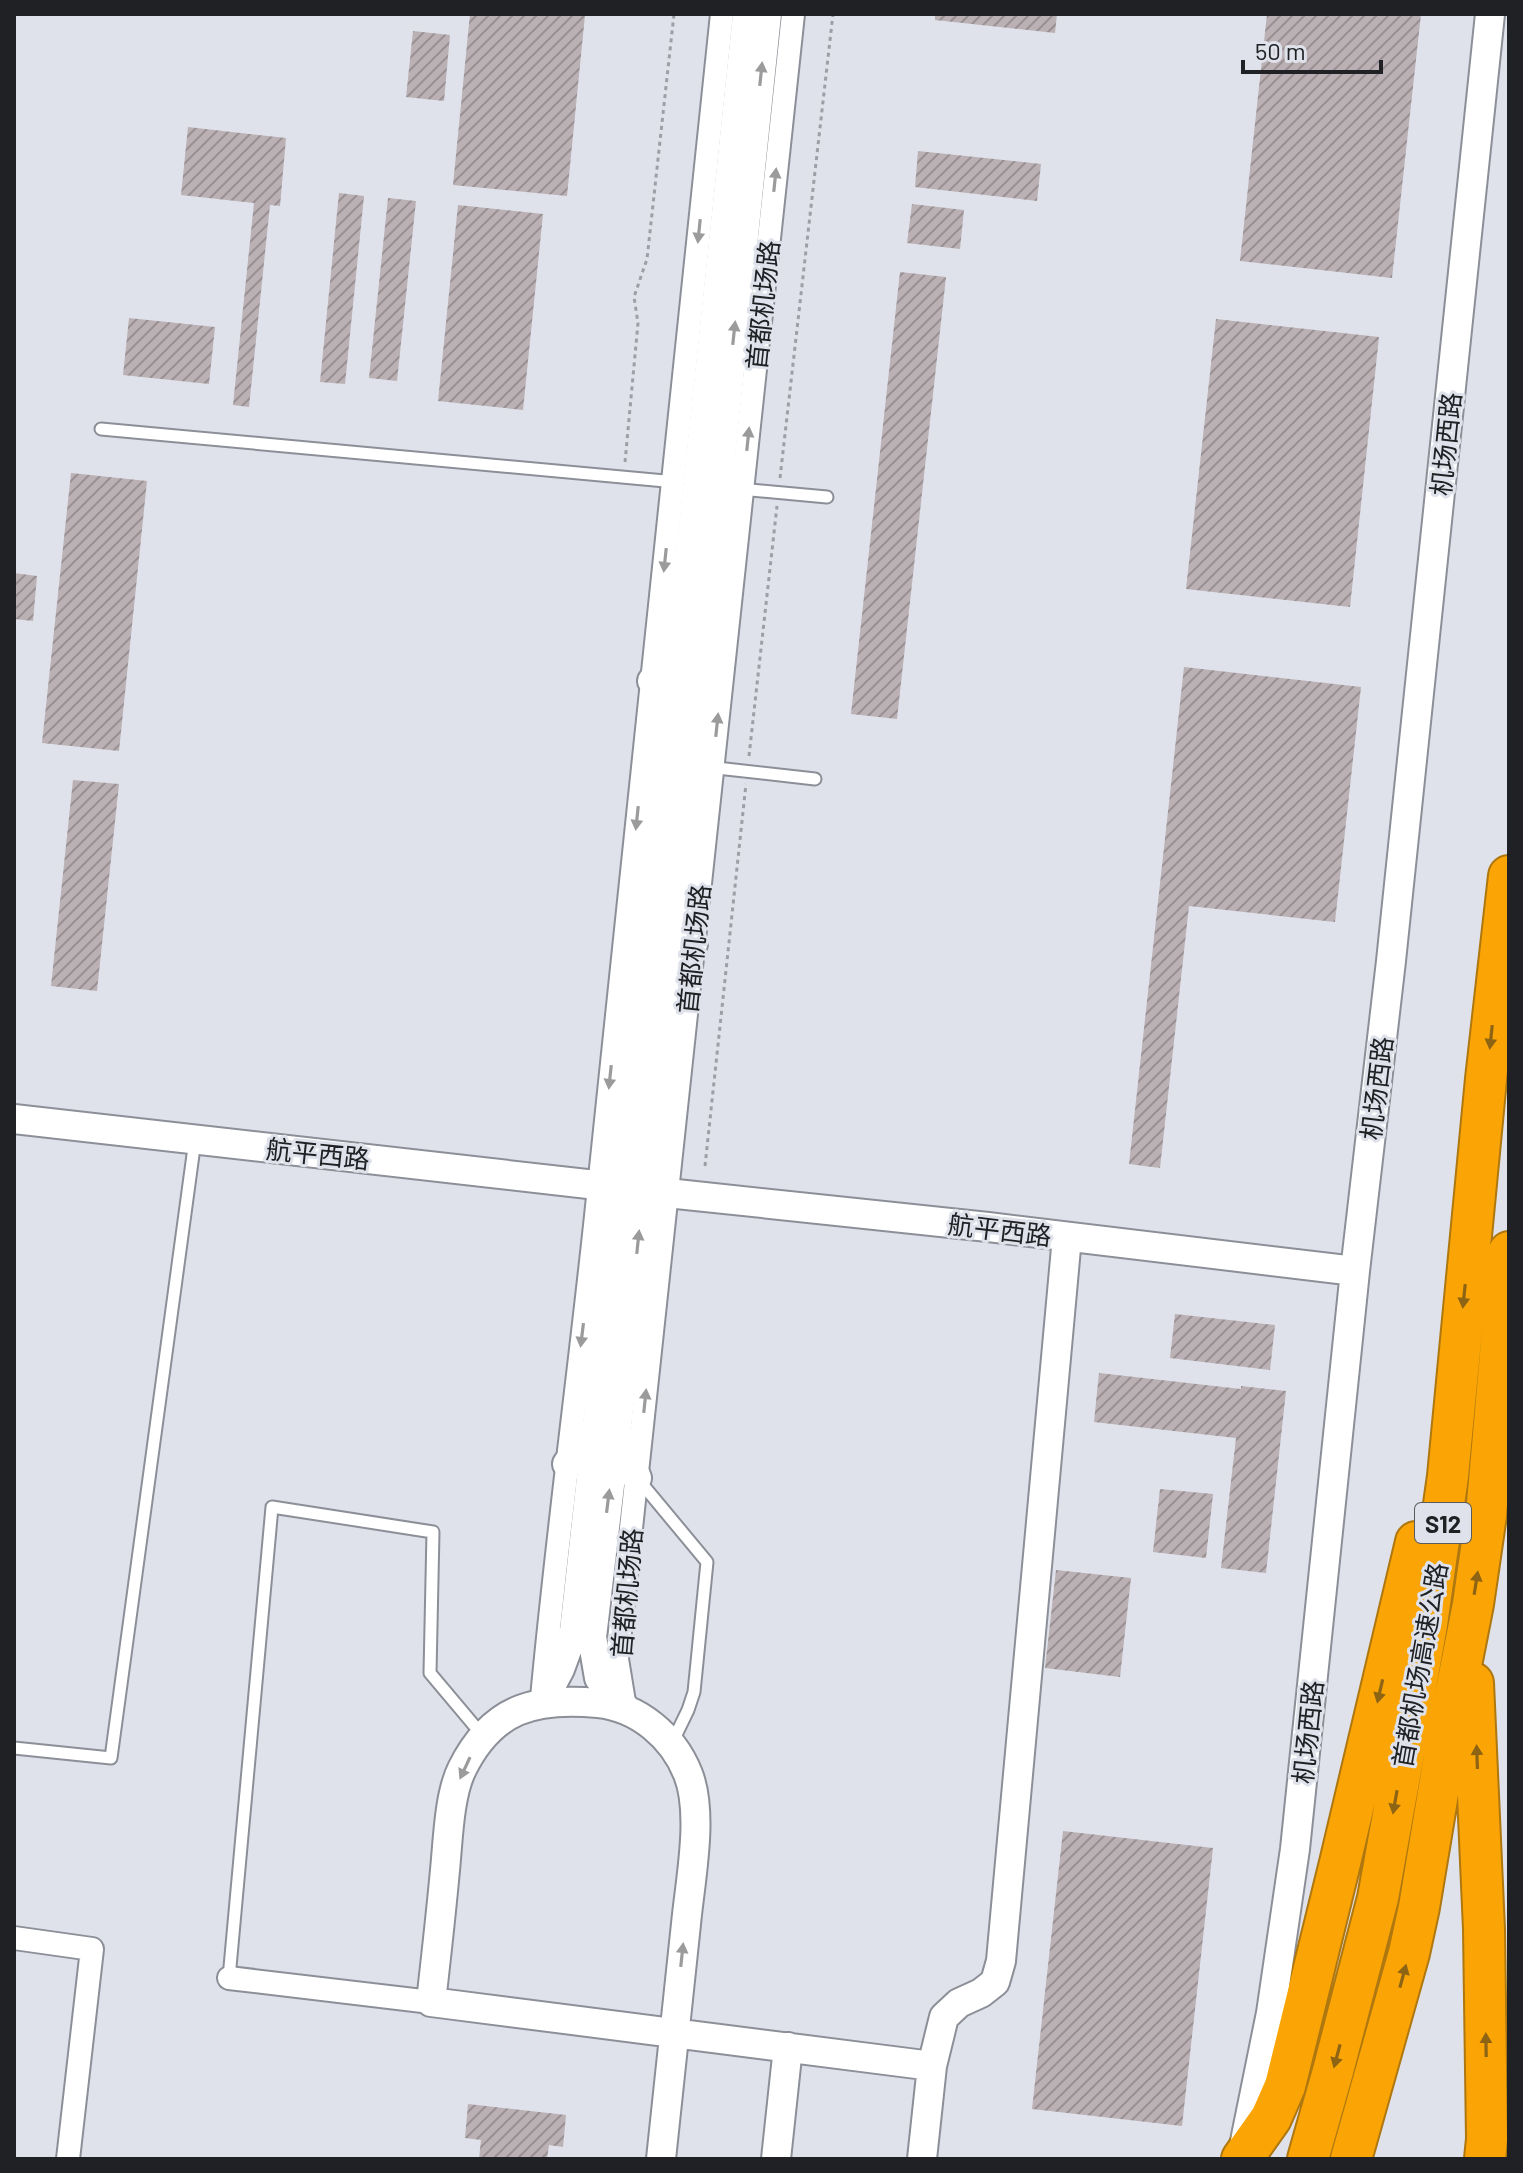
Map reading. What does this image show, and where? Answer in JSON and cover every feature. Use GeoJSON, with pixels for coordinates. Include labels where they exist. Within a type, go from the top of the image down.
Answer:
{"type":"FeatureCollection","features":[{"type":"Feature","properties":{"kind":"highway","name":"首都机场高速公路"},"geometry":{"type":"LineString","coordinates":[[1308,2159],[1378,1898],[1438,1555],[1509,876]]}},
{"type":"Feature","properties":{"kind":"highway","name":"首都机场高速公路"},"geometry":{"type":"LineString","coordinates":[[1351,2159],[1416,1922],[1468,1627],[1486,1515],[1509,1252]]}},
{"type":"Feature","properties":{"kind":"highway"},"geometry":{"type":"LineString","coordinates":[[1242,2159],[1271,2118],[1285,2086],[1425,1501],[1455,1391]]}},
{"type":"Feature","properties":{"kind":"highway"},"geometry":{"type":"LineString","coordinates":[[1468,1627],[1476,1724],[1484,1929],[1486,2141]]}},
{"type":"Feature","properties":{"kind":"street","name":"首都机场路"},"geometry":{"type":"LineString","coordinates":[[625,1708],[599,1678],[592,1637],[606,1431],[657,968],[690,765],[722,687],[708,486],[722,14]]}},
{"type":"Feature","properties":{"kind":"street","name":"首都机场路"},"geometry":{"type":"LineString","coordinates":[[708,486],[747,14]]}},
{"type":"Feature","properties":{"kind":"street","name":"首都机场路"},"geometry":{"type":"LineString","coordinates":[[542,1703],[567,1464],[693,944],[690,649],[767,14]]}},
{"type":"Feature","properties":{"kind":"street","name":"首都机场路"},"geometry":{"type":"LineString","coordinates":[[625,1708],[617,1659],[637,1478],[625,936],[652,681],[708,486],[793,14]]}},
{"type":"Feature","properties":{"kind":"street","name":"机场西路"},"geometry":{"type":"LineString","coordinates":[[1242,2159],[1271,2013],[1295,1849],[1490,14]]}},
{"type":"Feature","properties":{"kind":"street"},"geometry":{"type":"LineString","coordinates":[[652,681],[690,649],[722,687]]}},
{"type":"Feature","properties":{"kind":"street"},"geometry":{"type":"LineString","coordinates":[[625,936],[657,968],[693,944]]}},
{"type":"Feature","properties":{"kind":"street","name":"航平西路"},"geometry":{"type":"LineString","coordinates":[[14,1119],[1355,1271]]}},
{"type":"Feature","properties":{"kind":"street"},"geometry":{"type":"LineString","coordinates":[[922,2159],[932,2066],[944,2017],[959,2003],[981,1993],[995,1982],[1001,1961],[1067,1237]]}},
{"type":"Feature","properties":{"kind":"street","name":"首都机场路"},"geometry":{"type":"LineString","coordinates":[[542,1703],[560,1669],[574,1631],[606,1431]]}},
{"type":"Feature","properties":{"kind":"street"},"geometry":{"type":"LineString","coordinates":[[567,1464],[606,1431],[637,1478]]}},
{"type":"Feature","properties":{"kind":"street"},"geometry":{"type":"LineString","coordinates":[[431,2002],[452,1809],[461,1770],[483,1736],[501,1720],[522,1708],[567,1700],[625,1708],[650,1723],[671,1745],[688,1774],[696,1808],[661,2159]]}},
{"type":"Feature","properties":{"kind":"street"},"geometry":{"type":"LineString","coordinates":[[14,1938],[92,1949],[68,2159]]}},
{"type":"Feature","properties":{"kind":"street"},"geometry":{"type":"LineString","coordinates":[[229,1978],[932,2066]]}},
{"type":"Feature","properties":{"kind":"street"},"geometry":{"type":"LineString","coordinates":[[776,2159],[788,2047]]}},
{"type":"Feature","properties":{"kind":"lane"},"geometry":{"type":"LineString","coordinates":[[101,429],[827,497]]}},
{"type":"Feature","properties":{"kind":"lane"},"geometry":{"type":"LineString","coordinates":[[690,765],[815,779]]}},
{"type":"Feature","properties":{"kind":"lane"},"geometry":{"type":"LineString","coordinates":[[14,1748],[111,1758],[195,1140]]}},
{"type":"Feature","properties":{"kind":"lane"},"geometry":{"type":"LineString","coordinates":[[637,1478],[707,1562],[694,1692],[671,1745]]}},
{"type":"Feature","properties":{"kind":"lane"},"geometry":{"type":"LineString","coordinates":[[229,1978],[272,1507],[433,1532],[430,1673],[483,1736]]}},
{"type":"Feature","properties":{"kind":"path"},"geometry":{"type":"LineString","coordinates":[[625,462],[638,323],[634,297],[647,259],[674,14]]}},
{"type":"Feature","properties":{"kind":"path"},"geometry":{"type":"LineString","coordinates":[[705,1166],[833,14]]}},
{"type":"Feature","properties":{"kind":"building"},"geometry":{"type":"Polygon","coordinates":[[[470,14],[585,15],[567,196],[453,185],[470,14]]]}},
{"type":"Feature","properties":{"kind":"building"},"geometry":{"type":"Polygon","coordinates":[[[935,14],[1057,14],[1055,33],[935,20],[935,14]]]}},
{"type":"Feature","properties":{"kind":"building"},"geometry":{"type":"Polygon","coordinates":[[[1267,14],[1421,14],[1392,278],[1240,261],[1267,14]]]}},
{"type":"Feature","properties":{"kind":"building"},"geometry":{"type":"Polygon","coordinates":[[[413,31],[450,35],[444,101],[406,97],[413,31]]]}},
{"type":"Feature","properties":{"kind":"building"},"geometry":{"type":"Polygon","coordinates":[[[188,127],[286,138],[280,206],[270,205],[249,407],[233,405],[254,203],[181,195],[188,127]]]}},
{"type":"Feature","properties":{"kind":"building"},"geometry":{"type":"Polygon","coordinates":[[[918,151],[1041,164],[1037,201],[915,187],[918,151]]]}},
{"type":"Feature","properties":{"kind":"building"},"geometry":{"type":"Polygon","coordinates":[[[339,193],[364,196],[345,384],[320,382],[339,193]]]}},
{"type":"Feature","properties":{"kind":"building"},"geometry":{"type":"Polygon","coordinates":[[[388,198],[416,201],[397,381],[369,378],[388,198]]]}},
{"type":"Feature","properties":{"kind":"building"},"geometry":{"type":"Polygon","coordinates":[[[912,204],[964,210],[960,249],[907,243],[912,204]]]}},
{"type":"Feature","properties":{"kind":"building"},"geometry":{"type":"Polygon","coordinates":[[[458,205],[543,214],[523,410],[438,401],[458,205]]]}},
{"type":"Feature","properties":{"kind":"building"},"geometry":{"type":"Polygon","coordinates":[[[900,272],[946,277],[897,719],[851,714],[900,272]]]}},
{"type":"Feature","properties":{"kind":"building"},"geometry":{"type":"Polygon","coordinates":[[[129,318],[215,327],[209,384],[123,375],[129,318]]]}},
{"type":"Feature","properties":{"kind":"building"},"geometry":{"type":"Polygon","coordinates":[[[1216,319],[1379,337],[1350,607],[1186,589],[1216,319]]]}},
{"type":"Feature","properties":{"kind":"building"},"geometry":{"type":"Polygon","coordinates":[[[71,473],[147,481],[119,751],[42,743],[71,473]]]}},
{"type":"Feature","properties":{"kind":"building"},"geometry":{"type":"Polygon","coordinates":[[[14,573],[37,576],[33,621],[14,619],[14,573]]]}},
{"type":"Feature","properties":{"kind":"building"},"geometry":{"type":"Polygon","coordinates":[[[1184,667],[1361,687],[1335,922],[1189,906],[1160,1168],[1129,1164],[1184,667]]]}},
{"type":"Feature","properties":{"kind":"building"},"geometry":{"type":"Polygon","coordinates":[[[73,780],[119,784],[97,991],[51,986],[73,780]]]}},
{"type":"Feature","properties":{"kind":"building"},"geometry":{"type":"Polygon","coordinates":[[[1175,1314],[1275,1325],[1270,1370],[1170,1358],[1175,1314]]]}},
{"type":"Feature","properties":{"kind":"building"},"geometry":{"type":"Polygon","coordinates":[[[1099,1373],[1286,1391],[1266,1573],[1221,1568],[1236,1438],[1094,1422],[1099,1373]]]}},
{"type":"Feature","properties":{"kind":"building"},"geometry":{"type":"Polygon","coordinates":[[[1160,1489],[1213,1494],[1206,1558],[1153,1552],[1160,1489]]]}},
{"type":"Feature","properties":{"kind":"building"},"geometry":{"type":"Polygon","coordinates":[[[1056,1570],[1131,1578],[1120,1677],[1045,1668],[1056,1570]]]}},
{"type":"Feature","properties":{"kind":"building"},"geometry":{"type":"Polygon","coordinates":[[[1063,1831],[1213,1848],[1182,2126],[1032,2109],[1063,1831]]]}},
{"type":"Feature","properties":{"kind":"building"},"geometry":{"type":"Polygon","coordinates":[[[468,2104],[566,2115],[563,2147],[549,2145],[547,2159],[479,2159],[481,2140],[465,2138],[468,2104]]]}}]}
